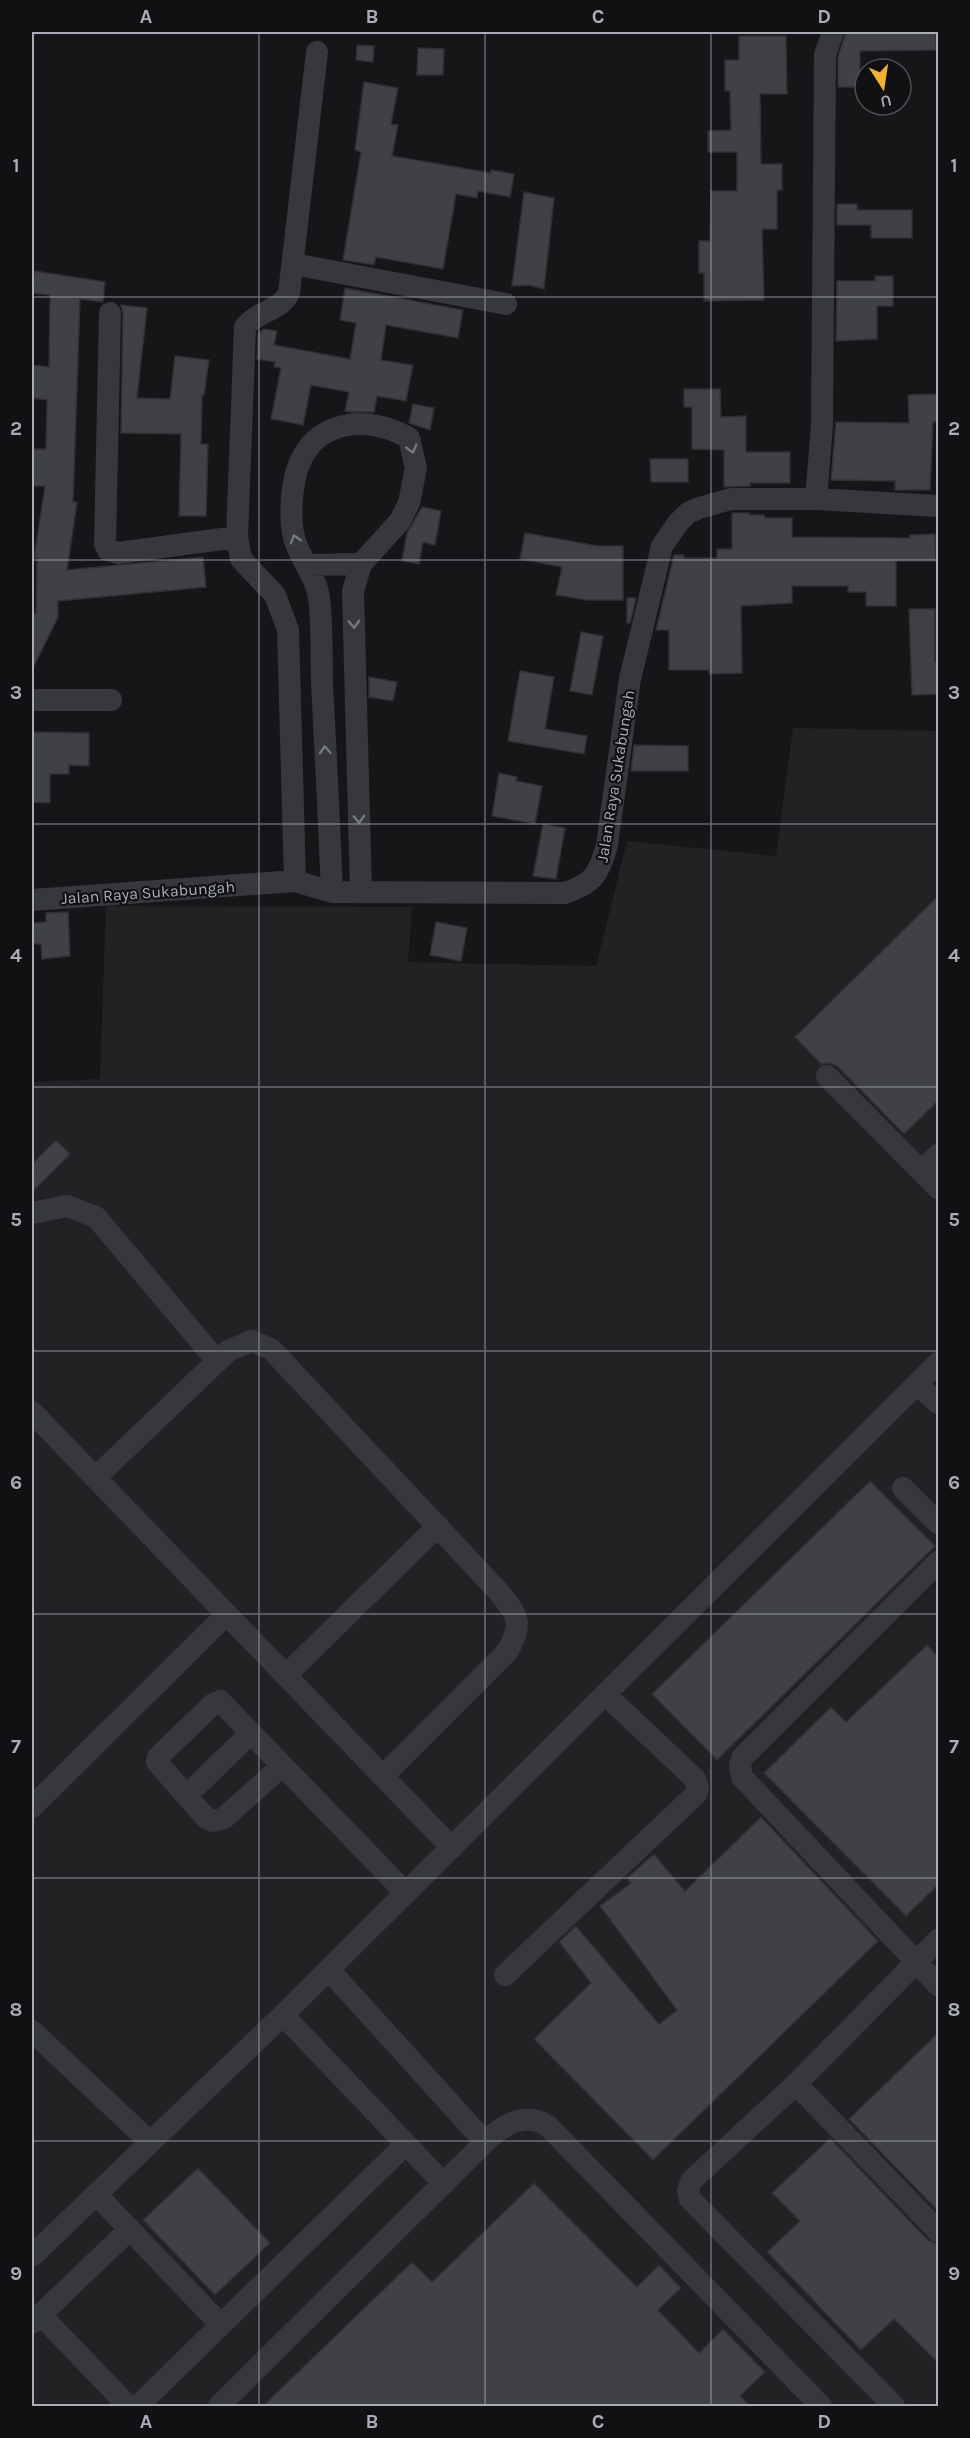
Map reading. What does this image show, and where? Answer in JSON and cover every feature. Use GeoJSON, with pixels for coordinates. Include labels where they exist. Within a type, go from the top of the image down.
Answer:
{"type":"FeatureCollection","features":[{"type":"Feature","properties":{"kind":"street"},"geometry":{"type":"LineString","coordinates":[[816,499],[822,424],[825,55],[833,32]]}},
{"type":"Feature","properties":{"kind":"street"},"geometry":{"type":"LineString","coordinates":[[295,881],[288,630],[275,595],[241,559],[237,537],[245,327],[258,315],[285,300],[289,293],[317,51]]}},
{"type":"Feature","properties":{"kind":"street"},"geometry":{"type":"LineString","coordinates":[[293,264],[506,304]]}},
{"type":"Feature","properties":{"kind":"street"},"geometry":{"type":"LineString","coordinates":[[110,313],[105,544],[108,550],[118,553],[237,537]]}},
{"type":"Feature","properties":{"kind":"street"},"geometry":{"type":"LineString","coordinates":[[332,892],[318,592],[292,530],[297,471],[306,449],[327,430],[364,424],[396,431],[409,438],[416,468],[409,503],[400,521],[361,564],[353,591],[361,892]]}},
{"type":"Feature","properties":{"kind":"street","name":"Jalan Raya Sukabungah"},"geometry":{"type":"LineString","coordinates":[[32,900],[295,881],[332,892],[565,893],[586,886],[600,869],[607,845],[630,679],[662,546],[688,513],[716,501],[741,498],[816,499],[939,506]]}},
{"type":"Feature","properties":{"kind":"street"},"geometry":{"type":"LineString","coordinates":[[307,565],[361,564]]}},
{"type":"Feature","properties":{"kind":"street"},"geometry":{"type":"LineString","coordinates":[[32,700],[111,700]]}},
{"type":"Feature","properties":{"kind":"street"},"geometry":{"type":"LineString","coordinates":[[827,1076],[939,1188]]}},
{"type":"Feature","properties":{"kind":"street"},"geometry":{"type":"LineString","coordinates":[[922,1171],[939,1155]]}},
{"type":"Feature","properties":{"kind":"street"},"geometry":{"type":"LineString","coordinates":[[32,1213],[67,1206],[96,1217],[217,1362]]}},
{"type":"Feature","properties":{"kind":"street"},"geometry":{"type":"LineString","coordinates":[[95,1478],[217,1362],[240,1344],[251,1341],[271,1349],[515,1611],[519,1626],[507,1652],[383,1776]]}},
{"type":"Feature","properties":{"kind":"street"},"geometry":{"type":"LineString","coordinates":[[32,2256],[329,1970],[939,1363]]}},
{"type":"Feature","properties":{"kind":"street"},"geometry":{"type":"LineString","coordinates":[[918,1385],[939,1403]]}},
{"type":"Feature","properties":{"kind":"street"},"geometry":{"type":"LineString","coordinates":[[32,1412],[452,1848]]}},
{"type":"Feature","properties":{"kind":"street"},"geometry":{"type":"LineString","coordinates":[[903,1488],[939,1522]]}},
{"type":"Feature","properties":{"kind":"street"},"geometry":{"type":"LineString","coordinates":[[286,1675],[438,1527]]}},
{"type":"Feature","properties":{"kind":"street"},"geometry":{"type":"LineString","coordinates":[[939,1562],[742,1758],[740,1765],[742,1777],[939,1984]]}},
{"type":"Feature","properties":{"kind":"street"},"geometry":{"type":"LineString","coordinates":[[32,1807],[227,1614]]}},
{"type":"Feature","properties":{"kind":"street"},"geometry":{"type":"LineString","coordinates":[[506,1975],[696,1794],[698,1787],[695,1779],[606,1695]]}},
{"type":"Feature","properties":{"kind":"street"},"geometry":{"type":"LineString","coordinates":[[282,1766],[224,1818],[217,1821],[206,1818],[158,1764],[158,1757],[218,1701],[251,1733],[406,1893]]}},
{"type":"Feature","properties":{"kind":"street"},"geometry":{"type":"LineString","coordinates":[[186,1796],[251,1733]]}},
{"type":"Feature","properties":{"kind":"street"},"geometry":{"type":"LineString","coordinates":[[894,2406],[690,2199],[688,2191],[691,2181],[796,2084],[939,1940]]}},
{"type":"Feature","properties":{"kind":"street"},"geometry":{"type":"LineString","coordinates":[[329,1970],[485,2142]]}},
{"type":"Feature","properties":{"kind":"street"},"geometry":{"type":"LineString","coordinates":[[283,2015],[444,2184]]}},
{"type":"Feature","properties":{"kind":"street"},"geometry":{"type":"LineString","coordinates":[[32,2031],[150,2142]]}},
{"type":"Feature","properties":{"kind":"street"},"geometry":{"type":"LineString","coordinates":[[796,2084],[939,2230]]}},
{"type":"Feature","properties":{"kind":"street"},"geometry":{"type":"LineString","coordinates":[[219,2406],[501,2127],[518,2120],[531,2118],[548,2126],[821,2406]]}},
{"type":"Feature","properties":{"kind":"street"},"geometry":{"type":"LineString","coordinates":[[138,2406],[406,2144]]}},
{"type":"Feature","properties":{"kind":"street"},"geometry":{"type":"LineString","coordinates":[[96,2194],[221,2325]]}},
{"type":"Feature","properties":{"kind":"street"},"geometry":{"type":"LineString","coordinates":[[128,2406],[36,2319],[129,2230]]}},
{"type":"Feature","properties":{"kind":"shaded area"},"geometry":{"type":"Polygon","coordinates":[[[793,728],[938,731],[938,2406],[32,2406],[32,1082],[100,1079],[106,906],[412,907],[408,962],[596,966],[627,841],[776,856],[793,728]]]}},
{"type":"Feature","properties":{"kind":"building"},"geometry":{"type":"Polygon","coordinates":[[[846,32],[936,32],[936,50],[860,51],[860,57],[853,57],[853,87],[838,87],[838,57],[846,32]]]}},
{"type":"Feature","properties":{"kind":"building"},"geometry":{"type":"Polygon","coordinates":[[[739,36],[786,36],[787,94],[760,94],[761,164],[782,164],[782,190],[777,190],[777,229],[762,229],[764,300],[704,301],[704,273],[699,273],[699,241],[710,241],[711,191],[737,191],[737,152],[708,152],[708,131],[731,130],[730,91],[725,91],[725,60],[739,60],[739,36]]]}},
{"type":"Feature","properties":{"kind":"building"},"geometry":{"type":"Polygon","coordinates":[[[357,45],[374,46],[373,62],[356,60],[357,45]]]}},
{"type":"Feature","properties":{"kind":"building"},"geometry":{"type":"Polygon","coordinates":[[[418,48],[444,49],[443,75],[417,75],[418,48]]]}},
{"type":"Feature","properties":{"kind":"building"},"geometry":{"type":"Polygon","coordinates":[[[364,82],[398,88],[391,124],[398,125],[392,156],[491,173],[491,170],[514,174],[510,197],[478,191],[477,198],[456,194],[443,269],[376,257],[374,265],[343,260],[361,152],[355,150],[364,82]]]}},
{"type":"Feature","properties":{"kind":"building"},"geometry":{"type":"Polygon","coordinates":[[[524,192],[554,198],[544,289],[529,285],[512,286],[524,192]]]}},
{"type":"Feature","properties":{"kind":"building"},"geometry":{"type":"Polygon","coordinates":[[[837,204],[857,204],[857,210],[912,210],[912,238],[871,238],[871,225],[837,225],[837,204]]]}},
{"type":"Feature","properties":{"kind":"building"},"geometry":{"type":"Polygon","coordinates":[[[34,271],[105,282],[103,302],[80,299],[73,502],[77,502],[67,570],[203,557],[206,587],[58,601],[58,617],[32,670],[32,612],[36,614],[37,558],[34,558],[45,486],[32,486],[32,449],[46,449],[47,400],[32,398],[32,365],[49,367],[50,295],[32,293],[34,271]]]}},
{"type":"Feature","properties":{"kind":"building"},"geometry":{"type":"Polygon","coordinates":[[[875,276],[893,276],[893,306],[877,306],[877,339],[836,341],[837,281],[875,281],[875,276]]]}},
{"type":"Feature","properties":{"kind":"building"},"geometry":{"type":"Polygon","coordinates":[[[345,288],[463,310],[458,338],[386,325],[381,360],[413,365],[406,401],[377,396],[374,412],[350,412],[345,411],[349,392],[311,385],[303,425],[271,419],[281,368],[274,367],[275,362],[257,359],[258,333],[264,329],[277,331],[274,345],[350,359],[356,323],[340,320],[345,288]]]}},
{"type":"Feature","properties":{"kind":"building"},"geometry":{"type":"Polygon","coordinates":[[[121,305],[147,308],[137,398],[170,399],[175,356],[209,360],[204,395],[202,395],[201,444],[208,444],[206,516],[179,516],[181,434],[121,433],[123,313],[121,305]]]}},
{"type":"Feature","properties":{"kind":"building"},"geometry":{"type":"Polygon","coordinates":[[[684,389],[720,389],[721,417],[746,416],[746,452],[790,452],[790,483],[750,483],[750,486],[724,487],[724,450],[692,449],[692,407],[684,407],[684,389]]]}},
{"type":"Feature","properties":{"kind":"building"},"geometry":{"type":"Polygon","coordinates":[[[937,394],[937,422],[933,422],[930,490],[895,490],[895,481],[831,480],[836,422],[909,423],[908,395],[937,394]]]}},
{"type":"Feature","properties":{"kind":"building"},"geometry":{"type":"Polygon","coordinates":[[[413,404],[434,408],[430,430],[409,423],[413,404]]]}},
{"type":"Feature","properties":{"kind":"building"},"geometry":{"type":"Polygon","coordinates":[[[650,459],[688,459],[688,482],[651,482],[650,459]]]}},
{"type":"Feature","properties":{"kind":"building"},"geometry":{"type":"Polygon","coordinates":[[[422,507],[441,511],[435,545],[423,542],[419,564],[402,561],[407,533],[422,507]]]}},
{"type":"Feature","properties":{"kind":"building"},"geometry":{"type":"Polygon","coordinates":[[[732,513],[764,515],[765,518],[792,518],[792,537],[910,538],[910,535],[935,534],[936,561],[896,561],[896,606],[866,606],[866,592],[848,592],[848,586],[792,586],[792,603],[741,606],[742,673],[709,674],[709,670],[669,670],[669,630],[656,630],[674,555],[684,555],[684,558],[717,558],[717,549],[732,549],[732,513]]]}},
{"type":"Feature","properties":{"kind":"building"},"geometry":{"type":"Polygon","coordinates":[[[525,533],[598,546],[623,546],[623,600],[586,600],[556,595],[562,567],[520,559],[525,533]]]}},
{"type":"Feature","properties":{"kind":"building"},"geometry":{"type":"Polygon","coordinates":[[[627,598],[636,598],[630,623],[627,623],[627,598]]]}},
{"type":"Feature","properties":{"kind":"building"},"geometry":{"type":"Polygon","coordinates":[[[909,609],[935,609],[935,662],[939,662],[939,694],[912,695],[909,609]]]}},
{"type":"Feature","properties":{"kind":"building"},"geometry":{"type":"Polygon","coordinates":[[[581,632],[603,636],[592,695],[570,691],[581,632]]]}},
{"type":"Feature","properties":{"kind":"building"},"geometry":{"type":"Polygon","coordinates":[[[520,671],[554,677],[545,729],[587,736],[584,754],[508,741],[520,671]]]}},
{"type":"Feature","properties":{"kind":"building"},"geometry":{"type":"Polygon","coordinates":[[[369,677],[397,682],[393,701],[369,697],[369,677]]]}},
{"type":"Feature","properties":{"kind":"building"},"geometry":{"type":"Polygon","coordinates":[[[32,732],[89,733],[89,766],[69,765],[69,774],[50,774],[50,803],[32,802],[32,732]]]}},
{"type":"Feature","properties":{"kind":"building"},"geometry":{"type":"Polygon","coordinates":[[[634,745],[688,746],[688,771],[631,771],[634,745]]]}},
{"type":"Feature","properties":{"kind":"building"},"geometry":{"type":"Polygon","coordinates":[[[499,773],[517,777],[516,781],[542,786],[535,824],[492,816],[499,773]]]}},
{"type":"Feature","properties":{"kind":"building"},"geometry":{"type":"Polygon","coordinates":[[[543,824],[565,828],[556,879],[533,876],[543,824]]]}},
{"type":"Feature","properties":{"kind":"building"},"geometry":{"type":"Polygon","coordinates":[[[939,895],[939,1100],[904,1134],[837,1066],[830,1063],[821,1064],[795,1037],[939,895]]]}},
{"type":"Feature","properties":{"kind":"building"},"geometry":{"type":"Polygon","coordinates":[[[68,912],[70,956],[42,959],[41,944],[32,944],[32,923],[46,922],[46,913],[68,912]]]}},
{"type":"Feature","properties":{"kind":"building"},"geometry":{"type":"Polygon","coordinates":[[[436,922],[467,928],[461,961],[430,955],[436,922]]]}},
{"type":"Feature","properties":{"kind":"building"},"geometry":{"type":"Polygon","coordinates":[[[56,1140],[70,1154],[32,1192],[32,1164],[56,1140]]]}},
{"type":"Feature","properties":{"kind":"building"},"geometry":{"type":"Polygon","coordinates":[[[870,1481],[935,1546],[717,1760],[652,1694],[870,1481]]]}},
{"type":"Feature","properties":{"kind":"building"},"geometry":{"type":"Polygon","coordinates":[[[927,1645],[939,1657],[939,1884],[906,1916],[764,1773],[831,1707],[846,1722],[927,1645]]]}},
{"type":"Feature","properties":{"kind":"building"},"geometry":{"type":"Polygon","coordinates":[[[761,1817],[878,1941],[653,2160],[534,2039],[591,1983],[559,1942],[576,1926],[659,2024],[677,2010],[600,1906],[631,1883],[627,1878],[654,1854],[685,1891],[761,1817]]]}},
{"type":"Feature","properties":{"kind":"building"},"geometry":{"type":"Polygon","coordinates":[[[939,2032],[939,2212],[849,2119],[939,2032]]]}},
{"type":"Feature","properties":{"kind":"building"},"geometry":{"type":"Polygon","coordinates":[[[830,2138],[928,2240],[939,2244],[939,2364],[894,2319],[861,2350],[767,2252],[800,2221],[772,2193],[830,2138]]]}},
{"type":"Feature","properties":{"kind":"building"},"geometry":{"type":"Polygon","coordinates":[[[198,2168],[270,2243],[215,2295],[143,2220],[198,2168]]]}},
{"type":"Feature","properties":{"kind":"building"},"geometry":{"type":"Polygon","coordinates":[[[534,2183],[637,2287],[659,2265],[681,2288],[658,2310],[699,2353],[723,2329],[765,2372],[740,2396],[750,2406],[263,2406],[412,2262],[432,2282],[534,2183]]]}}]}
